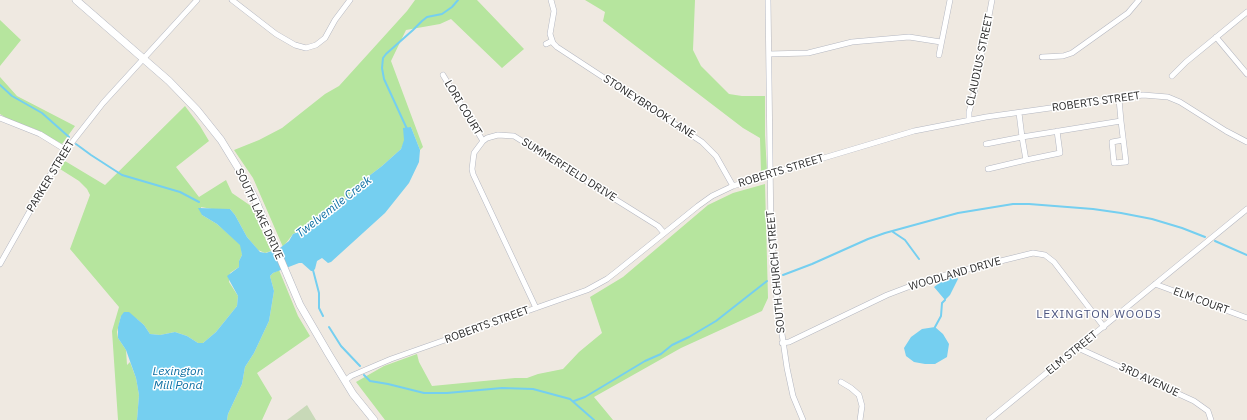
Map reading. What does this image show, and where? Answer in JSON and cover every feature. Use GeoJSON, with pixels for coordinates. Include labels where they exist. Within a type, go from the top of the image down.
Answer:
{"type":"FeatureCollection","features":[{"type":"Feature","properties":{"kind":"main road","name":"SOUTH LAKE DRIVE"},"geometry":{"type":"LineString","coordinates":[[76,0],[169,81],[188,100],[220,140],[248,185],[264,217],[300,305],[353,394],[374,420]]}},
{"type":"Feature","properties":{"kind":"street","name":"PARKER STREET"},"geometry":{"type":"LineString","coordinates":[[0,264],[2,256],[66,150],[98,109],[197,0]]}},
{"type":"Feature","properties":{"kind":"street"},"geometry":{"type":"LineString","coordinates":[[232,0],[276,34],[295,46],[306,48],[316,45],[325,38],[335,20],[350,0]]}},
{"type":"Feature","properties":{"kind":"street"},"geometry":{"type":"LineString","coordinates":[[546,44],[552,41],[550,34],[554,11],[551,0]]}},
{"type":"Feature","properties":{"kind":"street","name":"SOUTH CHURCH STREET"},"geometry":{"type":"LineString","coordinates":[[768,0],[770,235],[782,343],[790,385],[803,420]]}},
{"type":"Feature","properties":{"kind":"street"},"geometry":{"type":"LineString","coordinates":[[939,55],[950,0]]}},
{"type":"Feature","properties":{"kind":"street","name":"CLAUDIUS STREET"},"geometry":{"type":"LineString","coordinates":[[969,120],[969,112],[992,0]]}},
{"type":"Feature","properties":{"kind":"street"},"geometry":{"type":"LineString","coordinates":[[1042,57],[1063,56],[1072,53],[1128,13],[1139,0]]}},
{"type":"Feature","properties":{"kind":"street"},"geometry":{"type":"LineString","coordinates":[[1172,76],[1247,12]]}},
{"type":"Feature","properties":{"kind":"street"},"geometry":{"type":"LineString","coordinates":[[769,54],[808,53],[852,42],[909,37],[941,42]]}},
{"type":"Feature","properties":{"kind":"street"},"geometry":{"type":"LineString","coordinates":[[1216,37],[1247,74]]}},
{"type":"Feature","properties":{"kind":"street","name":"STONEYBROOK LANE"},"geometry":{"type":"LineString","coordinates":[[552,41],[560,51],[702,142],[716,156],[733,186]]}},
{"type":"Feature","properties":{"kind":"street","name":"LORI COURT"},"geometry":{"type":"LineString","coordinates":[[444,75],[483,141]]}},
{"type":"Feature","properties":{"kind":"street","name":"ROBERTS STREET"},"geometry":{"type":"LineString","coordinates":[[346,380],[351,376],[391,359],[598,285],[698,206],[712,196],[733,186],[914,131],[969,120],[1143,95],[1168,97],[1180,102],[1226,132],[1247,142]]}},
{"type":"Feature","properties":{"kind":"street"},"geometry":{"type":"LineString","coordinates":[[1118,98],[1126,162],[1114,164],[1112,142],[1123,140]]}},
{"type":"Feature","properties":{"kind":"street"},"geometry":{"type":"LineString","coordinates":[[1019,113],[1026,160]]}},
{"type":"Feature","properties":{"kind":"street"},"geometry":{"type":"LineString","coordinates":[[0,118],[40,134],[66,150]]}},
{"type":"Feature","properties":{"kind":"street"},"geometry":{"type":"LineString","coordinates":[[986,144],[1121,121]]}},
{"type":"Feature","properties":{"kind":"street"},"geometry":{"type":"LineString","coordinates":[[988,169],[1060,153],[1056,131]]}},
{"type":"Feature","properties":{"kind":"street","name":"SUMMERFIELD DRIVE"},"geometry":{"type":"LineString","coordinates":[[483,141],[492,136],[498,135],[514,136],[658,226],[664,233]]}},
{"type":"Feature","properties":{"kind":"street"},"geometry":{"type":"LineString","coordinates":[[483,141],[474,153],[472,169],[473,174],[536,308]]}},
{"type":"Feature","properties":{"kind":"street","name":"ELM STREET"},"geometry":{"type":"LineString","coordinates":[[989,420],[1247,209]]}},
{"type":"Feature","properties":{"kind":"street","name":"WOODLAND DRIVE"},"geometry":{"type":"LineString","coordinates":[[782,343],[789,342],[887,295],[908,287],[952,273],[1033,253],[1045,255],[1054,262],[1104,327]]}},
{"type":"Feature","properties":{"kind":"street","name":"ELM COURT"},"geometry":{"type":"LineString","coordinates":[[1155,284],[1247,318]]}},
{"type":"Feature","properties":{"kind":"street","name":"3RD AVENUE"},"geometry":{"type":"LineString","coordinates":[[1078,348],[1194,401],[1208,411],[1211,420]]}},
{"type":"Feature","properties":{"kind":"street"},"geometry":{"type":"LineString","coordinates":[[841,382],[859,395],[862,406],[860,420]]}},
{"type":"Feature","properties":{"kind":"green space"},"geometry":{"type":"Polygon","coordinates":[[[415,0],[477,0],[524,49],[502,68],[451,19],[440,24],[406,30],[391,61],[423,147],[420,150],[411,127],[401,149],[365,179],[328,216],[316,225],[293,234],[283,247],[253,178],[234,150],[259,140],[282,128],[325,94],[339,86],[407,11],[415,0]]]}},
{"type":"Feature","properties":{"kind":"green space"},"geometry":{"type":"Polygon","coordinates":[[[585,0],[695,0],[693,50],[701,66],[729,94],[742,96],[765,96],[767,172],[761,173],[760,138],[743,128],[603,21],[605,12],[585,0]]]}},
{"type":"Feature","properties":{"kind":"green space"},"geometry":{"type":"Polygon","coordinates":[[[0,20],[21,40],[0,66],[0,20]]]}},
{"type":"Feature","properties":{"kind":"green space"},"geometry":{"type":"Polygon","coordinates":[[[0,77],[17,96],[75,126],[62,144],[35,129],[10,120],[0,114],[0,77]]]}},
{"type":"Feature","properties":{"kind":"green space"},"geometry":{"type":"Polygon","coordinates":[[[185,106],[209,141],[176,167],[199,197],[226,180],[232,193],[251,206],[271,251],[265,253],[258,250],[247,237],[230,209],[212,209],[201,207],[202,215],[217,224],[241,245],[242,255],[239,261],[239,267],[230,273],[229,282],[238,296],[237,306],[216,332],[203,343],[198,343],[187,336],[175,332],[160,335],[150,334],[144,325],[137,319],[121,316],[117,332],[118,338],[126,350],[127,365],[130,362],[136,378],[139,395],[137,420],[118,420],[112,331],[119,307],[70,249],[90,195],[87,189],[79,181],[60,169],[65,161],[105,185],[185,106]]]}},
{"type":"Feature","properties":{"kind":"green space"},"geometry":{"type":"Polygon","coordinates":[[[765,184],[768,298],[762,311],[681,348],[594,397],[613,420],[385,420],[356,382],[384,366],[417,354],[419,362],[432,386],[527,378],[538,374],[563,369],[579,352],[602,333],[590,297],[623,277],[708,205],[733,193],[765,184]]]}},
{"type":"Feature","properties":{"kind":"green space"},"geometry":{"type":"Polygon","coordinates":[[[279,270],[298,316],[310,336],[257,373],[272,398],[262,420],[227,420],[228,414],[242,384],[245,367],[254,353],[269,321],[274,291],[270,276],[279,270]]]}},
{"type":"Feature","properties":{"kind":"green space"},"geometry":{"type":"Polygon","coordinates":[[[307,405],[316,420],[287,420],[307,405]]]}},
{"type":"Feature","properties":{"kind":"water","name":"Lexington Mill Pond"},"geometry":{"type":"Polygon","coordinates":[[[411,127],[420,150],[419,162],[409,183],[385,213],[331,262],[328,263],[322,258],[317,261],[313,271],[302,263],[299,263],[273,273],[270,276],[274,291],[269,321],[254,353],[245,367],[242,384],[228,414],[227,420],[137,420],[139,395],[136,378],[126,350],[118,338],[118,327],[121,316],[124,312],[129,312],[144,325],[150,334],[160,335],[175,332],[187,336],[198,343],[203,343],[216,332],[237,306],[238,296],[227,276],[239,267],[239,261],[242,255],[240,245],[217,224],[202,215],[198,208],[230,209],[247,237],[260,252],[266,253],[280,248],[289,241],[293,234],[316,225],[329,216],[365,179],[401,149],[404,140],[403,128],[411,127]]]}},
{"type":"Feature","properties":{"kind":"water"},"geometry":{"type":"Polygon","coordinates":[[[950,275],[955,275],[958,279],[950,295],[945,300],[934,287],[950,275]]]}},
{"type":"Feature","properties":{"kind":"water"},"geometry":{"type":"Polygon","coordinates":[[[935,327],[943,334],[949,344],[947,357],[935,364],[925,364],[914,362],[906,356],[904,348],[911,337],[922,329],[935,327]]]}},
{"type":"Feature","properties":{"kind":"waterway","name":"Twelvemile Creek"},"geometry":{"type":"LineString","coordinates":[[407,129],[384,79],[382,68],[383,58],[427,17],[442,14],[452,7],[458,0]]}},
{"type":"Feature","properties":{"kind":"waterway"},"geometry":{"type":"LineString","coordinates":[[0,85],[12,96],[42,113],[69,137]]}},
{"type":"Feature","properties":{"kind":"waterway"},"geometry":{"type":"LineString","coordinates":[[76,144],[122,175],[180,192],[199,202]]}},
{"type":"Feature","properties":{"kind":"waterway"},"geometry":{"type":"LineString","coordinates":[[783,275],[885,233],[958,213],[1013,204],[1093,209],[1121,213],[1152,219],[1205,237]]}},
{"type":"Feature","properties":{"kind":"waterway"},"geometry":{"type":"LineString","coordinates":[[893,232],[905,240],[919,259]]}},
{"type":"Feature","properties":{"kind":"waterway"},"geometry":{"type":"LineString","coordinates":[[1215,241],[1247,255]]}},
{"type":"Feature","properties":{"kind":"waterway"},"geometry":{"type":"LineString","coordinates":[[313,270],[319,293],[319,308],[323,316]]}},
{"type":"Feature","properties":{"kind":"waterway"},"geometry":{"type":"LineString","coordinates":[[574,401],[585,397],[645,361],[661,354],[672,345],[716,321],[767,281]]}},
{"type":"Feature","properties":{"kind":"waterway"},"geometry":{"type":"LineString","coordinates":[[935,327],[941,316],[942,303],[945,300]]}},
{"type":"Feature","properties":{"kind":"waterway"},"geometry":{"type":"LineString","coordinates":[[329,327],[341,346],[360,366]]}},
{"type":"Feature","properties":{"kind":"waterway"},"geometry":{"type":"LineString","coordinates":[[364,375],[370,381],[424,393],[447,393],[502,388],[533,389],[570,399],[594,420]]}},
{"type":"Feature","properties":{"kind":"district","name":"LEXINGTON WOODS"},"geometry":{"type":"Point","coordinates":[1099,315]}}]}
